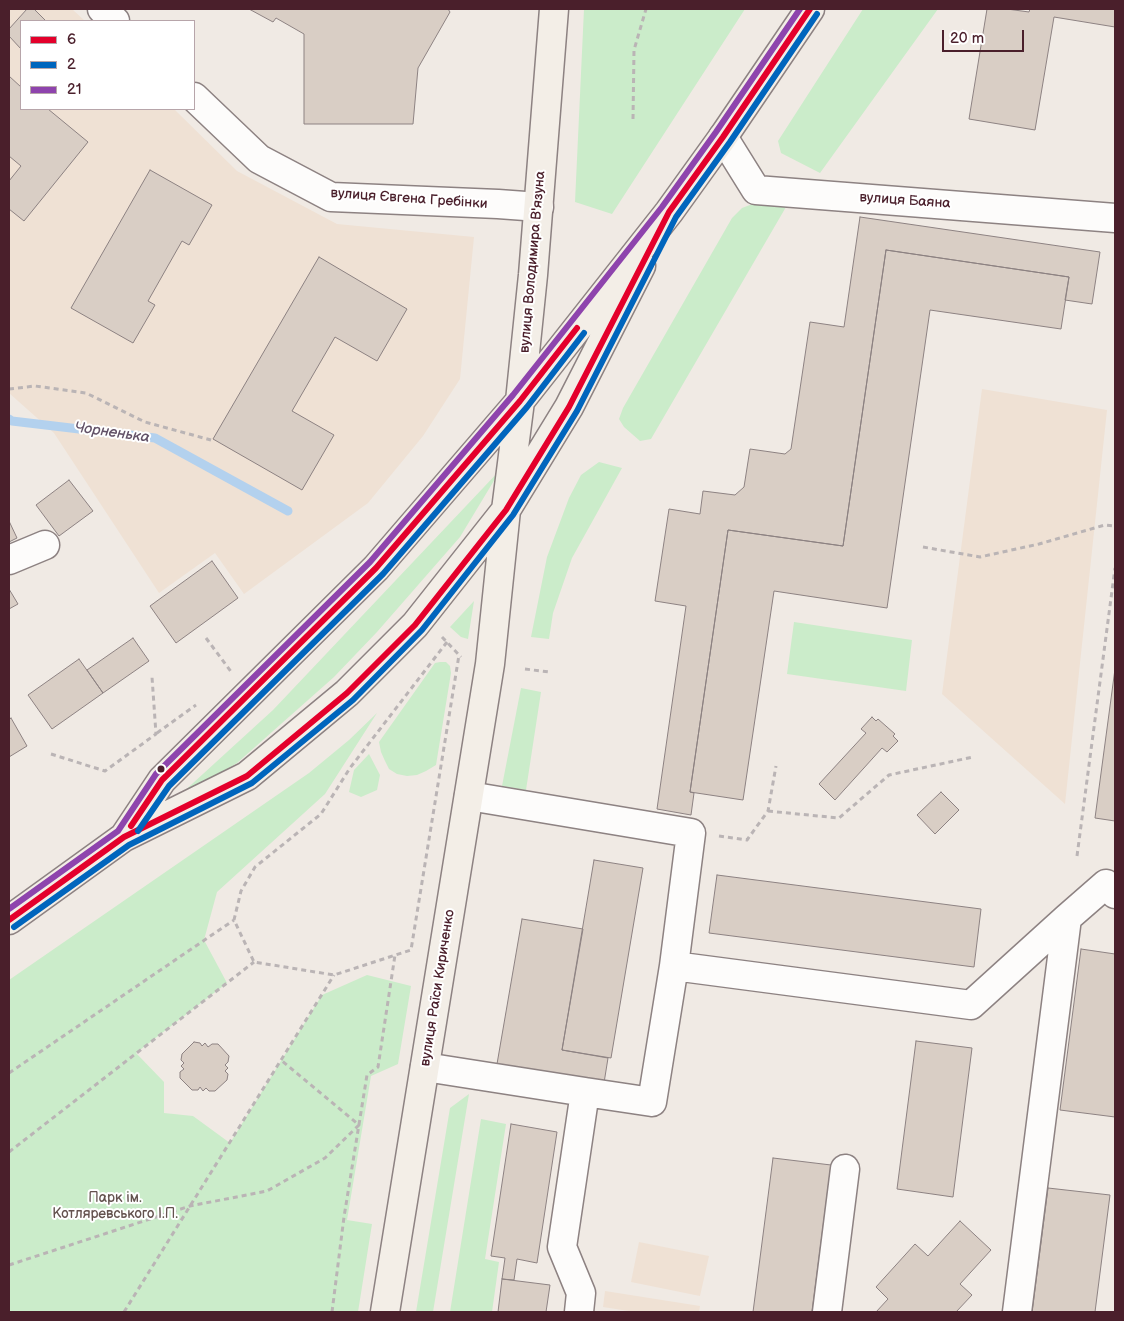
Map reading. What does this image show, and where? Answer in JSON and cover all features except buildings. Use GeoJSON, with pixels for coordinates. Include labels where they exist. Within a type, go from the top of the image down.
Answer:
{"type":"FeatureCollection","features":[{"type":"Feature","properties":{"kind":"main road","name":"вулиця Володимира В'язуна"},"geometry":{"type":"LineString","coordinates":[[478,663],[506,510],[520,401],[534,265],[554,9]]}},
{"type":"Feature","properties":{"kind":"main road"},"geometry":{"type":"LineString","coordinates":[[124,837],[162,780],[376,568],[520,401],[669,212],[723,137],[810,9]]}},
{"type":"Feature","properties":{"kind":"main road"},"geometry":{"type":"LineString","coordinates":[[9,920],[124,837],[247,776],[347,693],[415,625],[506,510],[569,408],[669,212]]}},
{"type":"Feature","properties":{"kind":"main road","name":"вулиця Раїси Кириченко"},"geometry":{"type":"LineString","coordinates":[[385,1312],[469,796],[478,663]]}},
{"type":"Feature","properties":{"kind":"street"},"geometry":{"type":"LineString","coordinates":[[102,9],[114,20]]}},
{"type":"Feature","properties":{"kind":"street","name":"вулиця Євгена Гребінки"},"geometry":{"type":"LineString","coordinates":[[195,98],[259,159],[331,197],[539,207]]}},
{"type":"Feature","properties":{"kind":"street","name":"вулиця Баяна"},"geometry":{"type":"LineString","coordinates":[[723,137],[756,190],[1115,218]]}},
{"type":"Feature","properties":{"kind":"street"},"geometry":{"type":"LineString","coordinates":[[9,560],[45,545]]}},
{"type":"Feature","properties":{"kind":"street"},"geometry":{"type":"LineString","coordinates":[[425,1067],[652,1102],[674,966],[691,833],[469,796]]}},
{"type":"Feature","properties":{"kind":"street"},"geometry":{"type":"LineString","coordinates":[[674,966],[971,1005],[1106,884],[1115,894]]}},
{"type":"Feature","properties":{"kind":"street"},"geometry":{"type":"LineString","coordinates":[[1017,1312],[1067,918]]}},
{"type":"Feature","properties":{"kind":"street"},"geometry":{"type":"LineString","coordinates":[[579,1312],[581,1294],[562,1247],[585,1092]]}},
{"type":"Feature","properties":{"kind":"street"},"geometry":{"type":"LineString","coordinates":[[827,1312],[845,1169]]}},
{"type":"Feature","properties":{"kind":"path"},"geometry":{"type":"LineString","coordinates":[[633,119],[634,50],[646,9]]}},
{"type":"Feature","properties":{"kind":"path"},"geometry":{"type":"LineString","coordinates":[[9,389],[34,386],[86,393],[145,422],[211,440]]}},
{"type":"Feature","properties":{"kind":"path"},"geometry":{"type":"LineString","coordinates":[[923,548],[980,557],[1039,544],[1105,524],[1115,526]]}},
{"type":"Feature","properties":{"kind":"path"},"geometry":{"type":"LineString","coordinates":[[1076,856],[1115,568]]}},
{"type":"Feature","properties":{"kind":"path"},"geometry":{"type":"LineString","coordinates":[[442,637],[460,655],[478,663]]}},
{"type":"Feature","properties":{"kind":"path"},"geometry":{"type":"LineString","coordinates":[[206,638],[234,676]]}},
{"type":"Feature","properties":{"kind":"path"},"geometry":{"type":"LineString","coordinates":[[254,962],[234,920],[241,891],[255,867],[321,814],[350,768],[447,642]]}},
{"type":"Feature","properties":{"kind":"path"},"geometry":{"type":"LineString","coordinates":[[9,1152],[254,962],[334,975],[411,950],[460,655]]}},
{"type":"Feature","properties":{"kind":"path"},"geometry":{"type":"LineString","coordinates":[[525,669],[549,672]]}},
{"type":"Feature","properties":{"kind":"path"},"geometry":{"type":"LineString","coordinates":[[152,678],[156,734]]}},
{"type":"Feature","properties":{"kind":"path"},"geometry":{"type":"LineString","coordinates":[[51,754],[105,771],[203,699]]}},
{"type":"Feature","properties":{"kind":"path"},"geometry":{"type":"LineString","coordinates":[[768,811],[839,818],[889,775],[973,757]]}},
{"type":"Feature","properties":{"kind":"path"},"geometry":{"type":"LineString","coordinates":[[691,833],[747,840],[768,811],[776,766]]}},
{"type":"Feature","properties":{"kind":"path"},"geometry":{"type":"LineString","coordinates":[[9,1073],[234,920]]}},
{"type":"Feature","properties":{"kind":"path"},"geometry":{"type":"LineString","coordinates":[[332,1312],[344,1217],[367,1075],[378,1067],[395,956]]}},
{"type":"Feature","properties":{"kind":"path"},"geometry":{"type":"LineString","coordinates":[[124,1312],[334,975]]}},
{"type":"Feature","properties":{"kind":"path"},"geometry":{"type":"LineString","coordinates":[[281,1060],[359,1126]]}},
{"type":"Feature","properties":{"kind":"path"},"geometry":{"type":"LineString","coordinates":[[9,1265],[190,1206],[267,1191],[325,1158],[359,1126]]}},
{"type":"Feature","properties":{"kind":"shaded area"},"geometry":{"type":"Polygon","coordinates":[[[9,9],[72,9],[84,20],[20,20],[20,110],[175,110],[237,171],[337,224],[474,237],[460,379],[423,436],[368,503],[244,594],[215,553],[159,593],[54,433],[9,393],[9,9]]]}},
{"type":"Feature","properties":{"kind":"shaded area"},"geometry":{"type":"Polygon","coordinates":[[[982,389],[1107,410],[1065,804],[942,694],[982,389]]]}},
{"type":"Feature","properties":{"kind":"shaded area"},"geometry":{"type":"Polygon","coordinates":[[[639,1242],[709,1256],[700,1296],[631,1282],[639,1242]]]}},
{"type":"Feature","properties":{"kind":"shaded area"},"geometry":{"type":"Polygon","coordinates":[[[605,1291],[700,1306],[699,1312],[635,1312],[603,1307],[605,1291]]]}},
{"type":"Feature","properties":{"kind":"green space"},"geometry":{"type":"Polygon","coordinates":[[[584,9],[745,9],[612,214],[575,202],[584,9]]]}},
{"type":"Feature","properties":{"kind":"green space"},"geometry":{"type":"Polygon","coordinates":[[[863,9],[938,9],[820,173],[781,153],[778,141],[863,9]]]}},
{"type":"Feature","properties":{"kind":"green space"},"geometry":{"type":"Polygon","coordinates":[[[755,203],[786,207],[651,439],[640,441],[624,427],[619,419],[623,408],[732,218],[742,208],[755,203]]]}},
{"type":"Feature","properties":{"kind":"green space"},"geometry":{"type":"Polygon","coordinates":[[[599,462],[622,468],[572,558],[553,613],[549,639],[531,637],[547,557],[569,498],[581,475],[599,462]]]}},
{"type":"Feature","properties":{"kind":"green space"},"geometry":{"type":"Polygon","coordinates":[[[501,469],[460,537],[377,632],[334,677],[237,763],[169,805],[273,710],[501,469]]]}},
{"type":"Feature","properties":{"kind":"green space"},"geometry":{"type":"Polygon","coordinates":[[[474,601],[468,639],[461,637],[450,627],[474,601]]]}},
{"type":"Feature","properties":{"kind":"green space"},"geometry":{"type":"Polygon","coordinates":[[[794,622],[912,640],[906,691],[787,674],[794,622]]]}},
{"type":"Feature","properties":{"kind":"green space"},"geometry":{"type":"Polygon","coordinates":[[[446,662],[450,666],[451,673],[436,765],[417,775],[397,774],[389,769],[381,752],[379,742],[435,663],[446,662]]]}},
{"type":"Feature","properties":{"kind":"green space"},"geometry":{"type":"Polygon","coordinates":[[[521,688],[541,692],[526,790],[502,786],[521,688]]]}},
{"type":"Feature","properties":{"kind":"green space","name":"Парк ім. Котляревського І.П."},"geometry":{"type":"Polygon","coordinates":[[[377,713],[325,794],[217,892],[204,940],[227,983],[136,1053],[164,1082],[164,1113],[193,1116],[230,1143],[322,995],[367,975],[411,986],[398,1064],[371,1076],[347,1220],[372,1224],[358,1312],[9,1312],[9,980],[309,773],[349,740],[377,713]]]}},
{"type":"Feature","properties":{"kind":"green space"},"geometry":{"type":"Polygon","coordinates":[[[369,754],[380,775],[377,790],[361,797],[349,792],[354,770],[369,754]]]}},
{"type":"Feature","properties":{"kind":"green space"},"geometry":{"type":"Polygon","coordinates":[[[469,1094],[433,1312],[416,1312],[450,1108],[469,1094]]]}},
{"type":"Feature","properties":{"kind":"green space"},"geometry":{"type":"Polygon","coordinates":[[[481,1119],[506,1124],[485,1259],[499,1262],[492,1312],[450,1312],[481,1119]]]}},
{"type":"Feature","properties":{"kind":"waterway","name":"Чорненька"},"geometry":{"type":"LineString","coordinates":[[9,419],[12,421],[155,438],[288,511]]}},
{"type":"Feature","properties":{"kind":"transit line","name":"21"},"geometry":{"type":"LineString","coordinates":[[9,909],[118,831],[156,774],[370,562],[513,395],[662,207],[800,9]]}},
{"type":"Feature","properties":{"kind":"transit line","name":"6"},"geometry":{"type":"LineString","coordinates":[[9,920],[124,837],[247,776],[347,693],[415,625],[506,510],[569,407],[669,212],[723,137],[810,9]]}},
{"type":"Feature","properties":{"kind":"transit line","name":"2"},"geometry":{"type":"LineString","coordinates":[[14,927],[129,845],[252,783],[353,700],[422,630],[513,515],[577,411],[676,217],[730,142],[817,14]]}},
{"type":"Feature","properties":{"kind":"transit line","name":"6"},"geometry":{"type":"LineString","coordinates":[[131,826],[162,780],[376,568],[520,401],[577,328]]}},
{"type":"Feature","properties":{"kind":"transit line","name":"2"},"geometry":{"type":"LineString","coordinates":[[138,831],[169,786],[383,574],[527,407],[584,333]]}}]}
